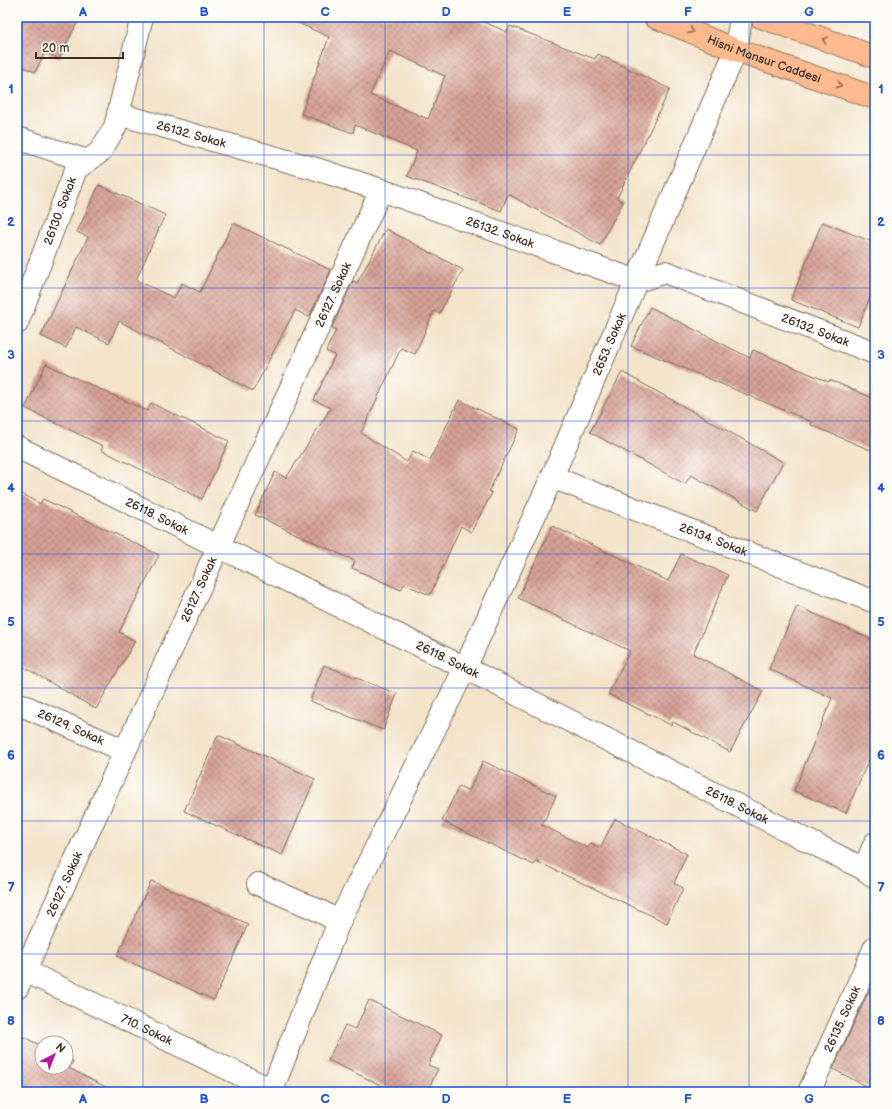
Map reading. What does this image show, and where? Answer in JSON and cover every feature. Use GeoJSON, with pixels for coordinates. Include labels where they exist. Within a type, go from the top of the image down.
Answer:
{"type":"FeatureCollection","features":[{"type":"Feature","properties":{"kind":"main road","name":"Hisni Mansur Caddesi"},"geometry":{"type":"LineString","coordinates":[[654,17],[736,50],[875,98]]}},
{"type":"Feature","properties":{"kind":"main road"},"geometry":{"type":"LineString","coordinates":[[761,17],[875,57]]}},
{"type":"Feature","properties":{"kind":"street","name":"26130. Sokak"},"geometry":{"type":"LineString","coordinates":[[17,323],[76,169],[100,152],[115,127],[142,17]]}},
{"type":"Feature","properties":{"kind":"street","name":"2653. Sokak"},"geometry":{"type":"LineString","coordinates":[[273,1091],[339,922],[465,668],[552,477],[736,50],[742,17]]}},
{"type":"Feature","properties":{"kind":"street","name":"26132. Sokak"},"geometry":{"type":"LineString","coordinates":[[118,114],[313,168],[381,190],[637,281],[665,272],[875,353]]}},
{"type":"Feature","properties":{"kind":"street"},"geometry":{"type":"LineString","coordinates":[[17,138],[87,161]]}},
{"type":"Feature","properties":{"kind":"street","name":"26127. Sokak"},"geometry":{"type":"LineString","coordinates":[[20,976],[125,751],[381,190]]}},
{"type":"Feature","properties":{"kind":"street","name":"26118. Sokak"},"geometry":{"type":"LineString","coordinates":[[17,447],[465,668],[869,873]]}},
{"type":"Feature","properties":{"kind":"street","name":"26134. Sokak"},"geometry":{"type":"LineString","coordinates":[[552,477],[875,602]]}},
{"type":"Feature","properties":{"kind":"street","name":"26129. Sokak"},"geometry":{"type":"LineString","coordinates":[[17,703],[125,751]]}},
{"type":"Feature","properties":{"kind":"street"},"geometry":{"type":"LineString","coordinates":[[869,873],[875,843]]}},
{"type":"Feature","properties":{"kind":"street"},"geometry":{"type":"LineString","coordinates":[[258,884],[320,910],[339,922]]}},
{"type":"Feature","properties":{"kind":"street","name":"26135. Sokak"},"geometry":{"type":"LineString","coordinates":[[809,1092],[875,947]]}},
{"type":"Feature","properties":{"kind":"street","name":"710. Sokak"},"geometry":{"type":"LineString","coordinates":[[20,976],[273,1091]]}},
{"type":"Feature","properties":{"kind":"building"},"geometry":{"type":"Polygon","coordinates":[[[17,17],[80,17],[59,59],[45,52],[35,72],[17,64],[17,17]]]}},
{"type":"Feature","properties":{"kind":"building"},"geometry":{"type":"Polygon","coordinates":[[[285,17],[472,17],[507,32],[510,26],[595,59],[598,54],[670,89],[617,198],[623,202],[600,245],[508,194],[501,211],[407,176],[417,151],[355,125],[353,133],[301,114],[329,37],[285,17]],[[390,51],[370,95],[428,119],[445,76],[390,51]]]}},
{"type":"Feature","properties":{"kind":"building"},"geometry":{"type":"Polygon","coordinates":[[[99,185],[165,215],[136,280],[174,298],[182,283],[200,292],[233,223],[331,270],[309,317],[295,310],[253,391],[119,321],[109,343],[76,327],[66,348],[41,336],[88,237],[77,232],[99,185]]]}},
{"type":"Feature","properties":{"kind":"building"},"geometry":{"type":"Polygon","coordinates":[[[822,222],[875,243],[875,285],[858,327],[791,300],[822,222]]]}},
{"type":"Feature","properties":{"kind":"building"},"geometry":{"type":"Polygon","coordinates":[[[386,229],[463,270],[439,314],[434,311],[415,354],[401,348],[361,433],[407,462],[413,451],[430,460],[459,400],[519,429],[489,491],[492,493],[471,532],[461,526],[430,595],[404,584],[401,590],[352,568],[355,561],[255,515],[275,472],[286,478],[331,408],[314,400],[335,355],[326,351],[336,330],[332,328],[353,281],[357,283],[386,229]]]}},
{"type":"Feature","properties":{"kind":"building"},"geometry":{"type":"Polygon","coordinates":[[[650,307],[750,358],[753,350],[829,382],[830,380],[875,399],[875,452],[811,425],[812,422],[631,346],[650,307]]]}},
{"type":"Feature","properties":{"kind":"building"},"geometry":{"type":"Polygon","coordinates":[[[46,364],[147,411],[151,403],[229,441],[202,499],[101,450],[103,446],[25,408],[46,364]]]}},
{"type":"Feature","properties":{"kind":"building"},"geometry":{"type":"Polygon","coordinates":[[[622,372],[783,462],[757,511],[691,475],[685,484],[590,432],[622,372]]]}},
{"type":"Feature","properties":{"kind":"building"},"geometry":{"type":"Polygon","coordinates":[[[17,491],[40,504],[43,499],[159,555],[119,632],[135,641],[96,709],[17,663],[17,491]]]}},
{"type":"Feature","properties":{"kind":"building"},"geometry":{"type":"Polygon","coordinates":[[[552,526],[668,581],[681,554],[728,575],[693,654],[763,691],[730,752],[673,722],[671,725],[608,694],[630,651],[518,598],[552,526]]]}},
{"type":"Feature","properties":{"kind":"building"},"geometry":{"type":"Polygon","coordinates":[[[797,606],[875,641],[875,745],[846,813],[794,791],[832,698],[769,669],[797,606]]]}},
{"type":"Feature","properties":{"kind":"building"},"geometry":{"type":"Polygon","coordinates":[[[324,665],[397,694],[383,730],[310,701],[324,665]]]}},
{"type":"Feature","properties":{"kind":"building"},"geometry":{"type":"Polygon","coordinates":[[[218,735],[315,779],[282,855],[184,811],[218,735]]]}},
{"type":"Feature","properties":{"kind":"building"},"geometry":{"type":"Polygon","coordinates":[[[483,761],[556,796],[542,825],[588,848],[591,843],[600,848],[615,819],[687,854],[674,883],[683,888],[667,923],[536,861],[534,865],[442,821],[459,786],[469,791],[483,761]]]}},
{"type":"Feature","properties":{"kind":"building"},"geometry":{"type":"Polygon","coordinates":[[[151,881],[248,924],[214,1000],[117,956],[151,881]]]}},
{"type":"Feature","properties":{"kind":"building"},"geometry":{"type":"Polygon","coordinates":[[[875,980],[875,1091],[833,1069],[875,980]]]}},
{"type":"Feature","properties":{"kind":"building"},"geometry":{"type":"Polygon","coordinates":[[[369,1000],[442,1035],[428,1065],[438,1069],[427,1092],[395,1092],[328,1060],[345,1025],[355,1029],[369,1000]]]}},
{"type":"Feature","properties":{"kind":"building"},"geometry":{"type":"Polygon","coordinates":[[[17,1034],[34,1042],[34,1075],[74,1075],[74,1071],[115,1092],[17,1092],[17,1034]]]}}]}
